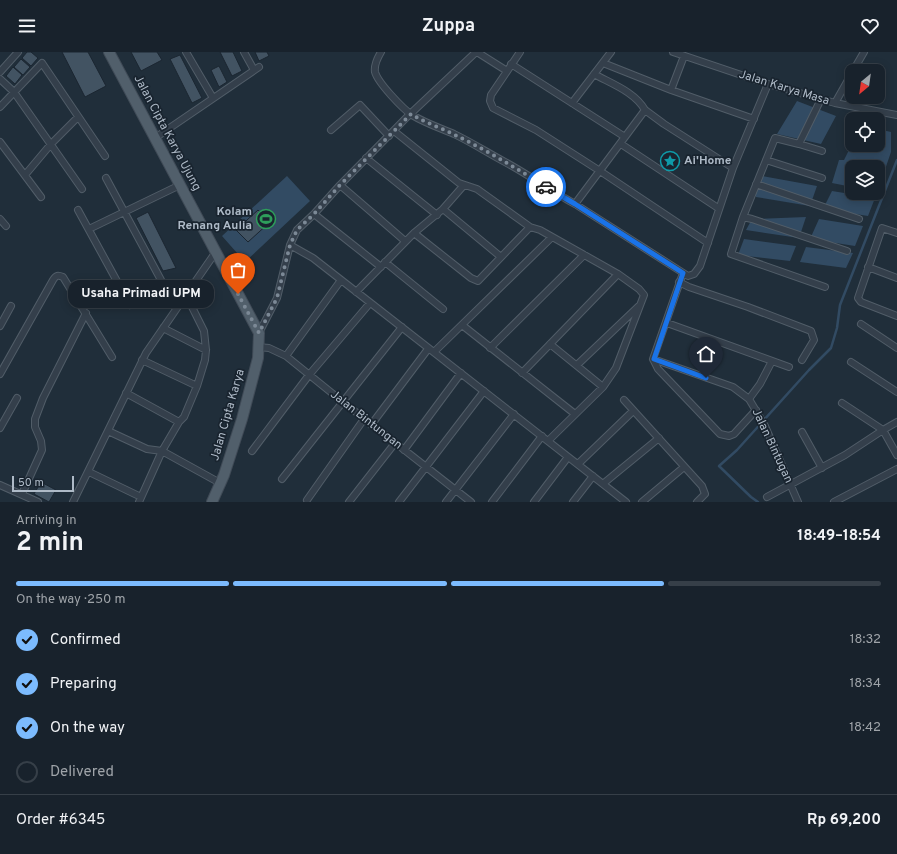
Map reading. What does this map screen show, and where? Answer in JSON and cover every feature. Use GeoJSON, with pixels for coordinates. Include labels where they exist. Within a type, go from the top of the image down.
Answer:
{"type":"FeatureCollection","features":[{"type":"Feature","properties":{"kind":"main road","name":"Jalan Cipta Karya Ujung"},"geometry":{"type":"LineString","coordinates":[[109,52],[259,333]]}},
{"type":"Feature","properties":{"kind":"main road","name":"Jalan Cipta Karya"},"geometry":{"type":"LineString","coordinates":[[212,502],[224,475],[242,419],[258,358],[259,333]]}},
{"type":"Feature","properties":{"kind":"street"},"geometry":{"type":"LineString","coordinates":[[0,72],[18,52]]}},
{"type":"Feature","properties":{"kind":"street"},"geometry":{"type":"LineString","coordinates":[[186,52],[213,98]]}},
{"type":"Feature","properties":{"kind":"street"},"geometry":{"type":"LineString","coordinates":[[155,138],[256,68],[244,52]]}},
{"type":"Feature","properties":{"kind":"street"},"geometry":{"type":"LineString","coordinates":[[259,333],[277,298],[290,245],[297,230],[314,214],[366,158],[477,52],[507,71]]}},
{"type":"Feature","properties":{"kind":"street"},"geometry":{"type":"LineString","coordinates":[[520,52],[491,95],[490,101],[493,108],[536,130],[600,170],[708,243]]}},
{"type":"Feature","properties":{"kind":"street"},"geometry":{"type":"LineString","coordinates":[[572,103],[611,52]]}},
{"type":"Feature","properties":{"kind":"street","name":"Jalan Karya Masa"},"geometry":{"type":"LineString","coordinates":[[673,52],[768,84],[835,103],[894,114]]}},
{"type":"Feature","properties":{"kind":"street"},"geometry":{"type":"LineString","coordinates":[[857,64],[864,52]]}},
{"type":"Feature","properties":{"kind":"street"},"geometry":{"type":"LineString","coordinates":[[377,54],[375,71],[378,78],[395,100],[411,114],[423,121],[455,134],[512,166],[688,276],[694,274],[700,266],[718,208],[745,136],[754,119],[768,84]]}},
{"type":"Feature","properties":{"kind":"street"},"geometry":{"type":"LineString","coordinates":[[671,90],[684,56]]}},
{"type":"Feature","properties":{"kind":"street"},"geometry":{"type":"LineString","coordinates":[[603,62],[671,90],[754,119]]}},
{"type":"Feature","properties":{"kind":"street"},"geometry":{"type":"LineString","coordinates":[[0,107],[42,63],[105,156]]}},
{"type":"Feature","properties":{"kind":"street"},"geometry":{"type":"LineString","coordinates":[[511,64],[625,137]]}},
{"type":"Feature","properties":{"kind":"street"},"geometry":{"type":"LineString","coordinates":[[594,74],[631,94],[641,103],[645,110],[664,124],[733,168]]}},
{"type":"Feature","properties":{"kind":"street"},"geometry":{"type":"LineString","coordinates":[[0,79],[14,92],[82,189]]}},
{"type":"Feature","properties":{"kind":"street"},"geometry":{"type":"LineString","coordinates":[[835,103],[845,86]]}},
{"type":"Feature","properties":{"kind":"street"},"geometry":{"type":"LineString","coordinates":[[798,144],[821,99]]}},
{"type":"Feature","properties":{"kind":"street"},"geometry":{"type":"LineString","coordinates":[[331,130],[360,105],[391,134],[458,183],[477,189],[530,227],[540,230],[618,274],[639,289],[644,295],[616,368],[603,387],[548,441]]}},
{"type":"Feature","properties":{"kind":"street"},"geometry":{"type":"LineString","coordinates":[[575,204],[645,110]]}},
{"type":"Feature","properties":{"kind":"street"},"geometry":{"type":"LineString","coordinates":[[25,175],[51,144],[78,117]]}},
{"type":"Feature","properties":{"kind":"street"},"geometry":{"type":"LineString","coordinates":[[822,151],[775,138],[743,217],[731,254],[825,288]]}},
{"type":"Feature","properties":{"kind":"street"},"geometry":{"type":"LineString","coordinates":[[0,142],[42,197]]}},
{"type":"Feature","properties":{"kind":"street"},"geometry":{"type":"LineString","coordinates":[[621,144],[718,208]]}},
{"type":"Feature","properties":{"kind":"street"},"geometry":{"type":"LineString","coordinates":[[366,158],[437,215]]}},
{"type":"Feature","properties":{"kind":"street"},"geometry":{"type":"LineString","coordinates":[[766,160],[822,178]]}},
{"type":"Feature","properties":{"kind":"street"},"geometry":{"type":"LineString","coordinates":[[106,178],[161,280]]}},
{"type":"Feature","properties":{"kind":"street"},"geometry":{"type":"LineString","coordinates":[[756,184],[859,219]]}},
{"type":"Feature","properties":{"kind":"street"},"geometry":{"type":"LineString","coordinates":[[89,229],[180,185]]}},
{"type":"Feature","properties":{"kind":"street"},"geometry":{"type":"LineString","coordinates":[[340,185],[405,241]]}},
{"type":"Feature","properties":{"kind":"street"},"geometry":{"type":"LineString","coordinates":[[356,292],[405,241],[437,215],[464,185]]}},
{"type":"Feature","properties":{"kind":"street"},"geometry":{"type":"LineString","coordinates":[[443,209],[501,257]]}},
{"type":"Feature","properties":{"kind":"street"},"geometry":{"type":"LineString","coordinates":[[78,210],[130,306]]}},
{"type":"Feature","properties":{"kind":"street"},"geometry":{"type":"LineString","coordinates":[[314,214],[443,309]]}},
{"type":"Feature","properties":{"kind":"street"},"geometry":{"type":"LineString","coordinates":[[743,217],[847,251]]}},
{"type":"Feature","properties":{"kind":"street"},"geometry":{"type":"LineString","coordinates":[[0,219],[6,226]]}},
{"type":"Feature","properties":{"kind":"street"},"geometry":{"type":"LineString","coordinates":[[414,233],[471,278],[478,281],[530,227]]}},
{"type":"Feature","properties":{"kind":"street"},"geometry":{"type":"LineString","coordinates":[[897,233],[882,228],[858,298],[861,302],[897,316]]}},
{"type":"Feature","properties":{"kind":"street"},"geometry":{"type":"LineString","coordinates":[[371,424],[431,350],[462,325],[552,237]]}},
{"type":"Feature","properties":{"kind":"street"},"geometry":{"type":"LineString","coordinates":[[290,245],[313,258],[604,484],[622,501]]}},
{"type":"Feature","properties":{"kind":"street"},"geometry":{"type":"LineString","coordinates":[[490,348],[584,255]]}},
{"type":"Feature","properties":{"kind":"street"},"geometry":{"type":"LineString","coordinates":[[73,502],[89,472],[142,360],[213,256]]}},
{"type":"Feature","properties":{"kind":"street"},"geometry":{"type":"LineString","coordinates":[[868,267],[897,278]]}},
{"type":"Feature","properties":{"kind":"street"},"geometry":{"type":"LineString","coordinates":[[683,273],[654,359],[658,370],[720,434],[729,436],[734,434],[758,412]]}},
{"type":"Feature","properties":{"kind":"street"},"geometry":{"type":"LineString","coordinates":[[522,372],[618,274]]}},
{"type":"Feature","properties":{"kind":"street"},"geometry":{"type":"LineString","coordinates":[[0,374],[55,276],[58,275],[63,277],[112,357]]}},
{"type":"Feature","properties":{"kind":"street"},"geometry":{"type":"LineString","coordinates":[[286,356],[341,280]]}},
{"type":"Feature","properties":{"kind":"street"},"geometry":{"type":"LineString","coordinates":[[679,282],[689,287],[755,309],[811,331],[814,340],[802,360]]}},
{"type":"Feature","properties":{"kind":"street"},"geometry":{"type":"LineString","coordinates":[[89,472],[140,500],[162,451],[184,417],[197,386],[205,360],[206,350],[204,331],[186,295]]}},
{"type":"Feature","properties":{"kind":"street"},"geometry":{"type":"LineString","coordinates":[[252,451],[309,375],[370,303]]}},
{"type":"Feature","properties":{"kind":"street"},"geometry":{"type":"LineString","coordinates":[[577,365],[641,304]]}},
{"type":"Feature","properties":{"kind":"street"},"geometry":{"type":"LineString","coordinates":[[0,326],[10,306]]}},
{"type":"Feature","properties":{"kind":"street"},"geometry":{"type":"LineString","coordinates":[[22,494],[42,450],[41,441],[35,427],[35,419],[43,398],[86,313]]}},
{"type":"Feature","properties":{"kind":"street"},"geometry":{"type":"LineString","coordinates":[[667,323],[789,367]]}},
{"type":"Feature","properties":{"kind":"street"},"geometry":{"type":"LineString","coordinates":[[861,324],[897,348]]}},
{"type":"Feature","properties":{"kind":"street"},"geometry":{"type":"LineString","coordinates":[[462,325],[575,414]]}},
{"type":"Feature","properties":{"kind":"street"},"geometry":{"type":"LineString","coordinates":[[282,478],[402,327]]}},
{"type":"Feature","properties":{"kind":"street"},"geometry":{"type":"LineString","coordinates":[[163,328],[206,350]]}},
{"type":"Feature","properties":{"kind":"street"},"geometry":{"type":"LineString","coordinates":[[550,344],[603,387]]}},
{"type":"Feature","properties":{"kind":"street","name":"Jalan Bintungan"},"geometry":{"type":"LineString","coordinates":[[258,347],[269,348],[286,356],[342,402],[471,502]]}},
{"type":"Feature","properties":{"kind":"street","name":"Jalan Bintugan"},"geometry":{"type":"LineString","coordinates":[[654,359],[733,387],[749,399],[765,426],[798,502]]}},
{"type":"Feature","properties":{"kind":"street"},"geometry":{"type":"LineString","coordinates":[[142,360],[197,386]]}},
{"type":"Feature","properties":{"kind":"street"},"geometry":{"type":"LineString","coordinates":[[749,399],[760,384],[772,361]]}},
{"type":"Feature","properties":{"kind":"street"},"geometry":{"type":"LineString","coordinates":[[851,362],[897,392]]}},
{"type":"Feature","properties":{"kind":"street"},"geometry":{"type":"LineString","coordinates":[[404,450],[461,374]]}},
{"type":"Feature","properties":{"kind":"street"},"geometry":{"type":"LineString","coordinates":[[399,502],[484,391]]}},
{"type":"Feature","properties":{"kind":"street"},"geometry":{"type":"LineString","coordinates":[[126,393],[180,422]]}},
{"type":"Feature","properties":{"kind":"street"},"geometry":{"type":"LineString","coordinates":[[0,428],[17,398]]}},
{"type":"Feature","properties":{"kind":"street"},"geometry":{"type":"LineString","coordinates":[[624,400],[702,486],[704,494],[697,502]]}},
{"type":"Feature","properties":{"kind":"street"},"geometry":{"type":"LineString","coordinates":[[842,404],[883,430],[897,455]]}},
{"type":"Feature","properties":{"kind":"street"},"geometry":{"type":"LineString","coordinates":[[578,464],[633,411]]}},
{"type":"Feature","properties":{"kind":"street"},"geometry":{"type":"LineString","coordinates":[[446,502],[514,414]]}},
{"type":"Feature","properties":{"kind":"street"},"geometry":{"type":"LineString","coordinates":[[307,500],[364,419]]}},
{"type":"Feature","properties":{"kind":"street"},"geometry":{"type":"LineString","coordinates":[[767,497],[845,455],[897,422]]}},
{"type":"Feature","properties":{"kind":"street"},"geometry":{"type":"LineString","coordinates":[[108,431],[147,449],[162,451],[220,483]]}},
{"type":"Feature","properties":{"kind":"street"},"geometry":{"type":"LineString","coordinates":[[802,432],[822,468]]}},
{"type":"Feature","properties":{"kind":"street"},"geometry":{"type":"LineString","coordinates":[[492,502],[542,436]]}},
{"type":"Feature","properties":{"kind":"street"},"geometry":{"type":"LineString","coordinates":[[604,484],[659,438]]}},
{"type":"Feature","properties":{"kind":"street"},"geometry":{"type":"LineString","coordinates":[[349,502],[395,443]]}},
{"type":"Feature","properties":{"kind":"street"},"geometry":{"type":"LineString","coordinates":[[534,502],[568,457]]}},
{"type":"Feature","properties":{"kind":"street"},"geometry":{"type":"LineString","coordinates":[[642,502],[684,467]]}},
{"type":"Feature","properties":{"kind":"street"},"geometry":{"type":"LineString","coordinates":[[834,502],[897,469]]}},
{"type":"Feature","properties":{"kind":"street"},"geometry":{"type":"LineString","coordinates":[[573,502],[593,476]]}},
{"type":"Feature","properties":{"kind":"street"},"geometry":{"type":"LineString","coordinates":[[0,485],[38,502]]}},
{"type":"Feature","properties":{"kind":"water"},"geometry":{"type":"Polygon","coordinates":[[[797,101],[836,116],[821,144],[777,134],[797,101]]]}},
{"type":"Feature","properties":{"kind":"water"},"geometry":{"type":"Polygon","coordinates":[[[885,131],[891,132],[891,152],[885,170],[885,160],[845,160],[845,186],[832,183],[839,160],[844,160],[848,152],[885,152],[885,131]]]}},
{"type":"Feature","properties":{"kind":"water","name":"Kolam Renang Aulia"},"geometry":{"type":"Polygon","coordinates":[[[287,176],[310,201],[245,262],[222,236],[287,176]]]}},
{"type":"Feature","properties":{"kind":"water"},"geometry":{"type":"Polygon","coordinates":[[[762,176],[817,186],[810,206],[756,197],[756,184],[762,176]]]}},
{"type":"Feature","properties":{"kind":"water"},"geometry":{"type":"Polygon","coordinates":[[[832,191],[845,193],[845,200],[874,200],[868,216],[823,209],[832,191]]]}},
{"type":"Feature","properties":{"kind":"water"},"geometry":{"type":"Polygon","coordinates":[[[806,217],[799,238],[746,230],[752,219],[806,217]]]}},
{"type":"Feature","properties":{"kind":"water"},"geometry":{"type":"Polygon","coordinates":[[[819,219],[863,226],[855,246],[810,239],[819,219]]]}},
{"type":"Feature","properties":{"kind":"water"},"geometry":{"type":"Polygon","coordinates":[[[744,239],[796,246],[790,261],[738,255],[744,239]]]}},
{"type":"Feature","properties":{"kind":"water"},"geometry":{"type":"Polygon","coordinates":[[[806,247],[853,253],[846,268],[800,262],[806,247]]]}},
{"type":"Feature","properties":{"kind":"building"},"geometry":{"type":"Polygon","coordinates":[[[27,52],[31,52],[38,58],[31,66],[22,58],[27,52]]]}},
{"type":"Feature","properties":{"kind":"building"},"geometry":{"type":"Polygon","coordinates":[[[62,52],[88,52],[106,86],[85,97],[62,52]]]}},
{"type":"Feature","properties":{"kind":"building"},"geometry":{"type":"Polygon","coordinates":[[[131,52],[157,52],[162,60],[141,71],[131,52]]]}},
{"type":"Feature","properties":{"kind":"building"},"geometry":{"type":"Polygon","coordinates":[[[220,52],[233,52],[242,71],[232,76],[220,52]]]}},
{"type":"Feature","properties":{"kind":"building"},"geometry":{"type":"Polygon","coordinates":[[[255,52],[267,52],[269,56],[259,61],[255,52]]]}},
{"type":"Feature","properties":{"kind":"building"},"geometry":{"type":"Polygon","coordinates":[[[180,55],[202,98],[192,103],[170,59],[180,55]]]}},
{"type":"Feature","properties":{"kind":"building"},"geometry":{"type":"Polygon","coordinates":[[[21,59],[30,67],[23,75],[14,67],[21,59]]]}},
{"type":"Feature","properties":{"kind":"building"},"geometry":{"type":"Polygon","coordinates":[[[219,66],[227,82],[219,87],[211,70],[219,66]]]}},
{"type":"Feature","properties":{"kind":"building"},"geometry":{"type":"Polygon","coordinates":[[[13,67],[22,75],[15,84],[6,76],[13,67]]]}},
{"type":"Feature","properties":{"kind":"building"},"geometry":{"type":"Polygon","coordinates":[[[258,210],[270,222],[248,242],[236,230],[258,210]]]}},
{"type":"Feature","properties":{"kind":"building"},"geometry":{"type":"Polygon","coordinates":[[[148,212],[176,268],[163,271],[136,218],[148,212]]]}},
{"type":"Feature","properties":{"kind":"building"},"geometry":{"type":"Polygon","coordinates":[[[41,482],[56,490],[49,502],[34,494],[41,482]]]}},
{"type":"Feature","properties":{"kind":"waterway"},"geometry":{"type":"LineString","coordinates":[[758,502],[719,466],[737,450],[809,370],[831,348],[837,328],[840,305],[897,160]]}},
{"type":"Feature","properties":{"kind":"way so far"},"geometry":{"type":"LineString","coordinates":[[238,294],[259,333],[277,298],[290,245],[297,230],[411,114],[423,121],[455,134],[546,187]]}},
{"type":"Feature","properties":{"kind":"place","name":"Ai'Home"},"geometry":{"type":"Point","coordinates":[670,161]}},
{"type":"Feature","properties":{"kind":"place","name":"Kolam Renang Aulia"},"geometry":{"type":"Point","coordinates":[266,219]}},
{"type":"Feature","properties":{"kind":"place","name":"Usaha Primadi UPM"},"geometry":{"type":"Point","coordinates":[238,294]}},
{"type":"Feature","properties":{"kind":"route"},"geometry":{"type":"LineString","coordinates":[[546,187],[683,273],[654,359],[706,378]]}}]}
